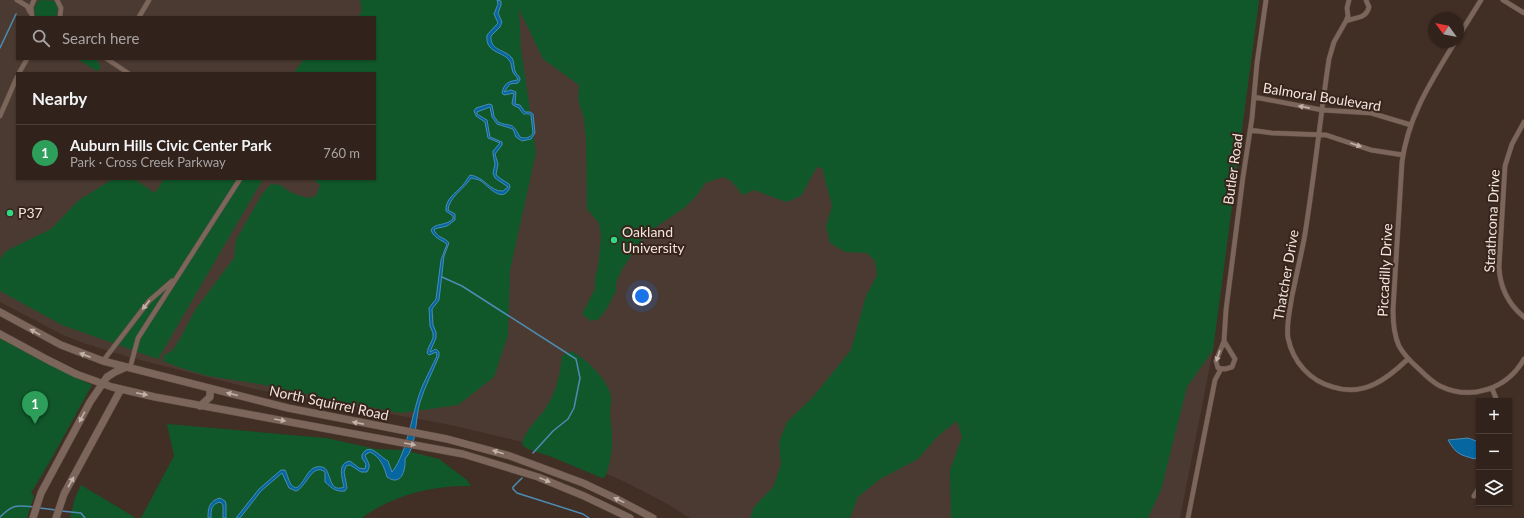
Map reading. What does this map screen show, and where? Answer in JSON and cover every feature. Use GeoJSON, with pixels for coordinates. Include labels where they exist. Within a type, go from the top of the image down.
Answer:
{"type":"FeatureCollection","features":[{"type":"Feature","properties":{"kind":"main road","name":"North Squirrel Road"},"geometry":{"type":"LineString","coordinates":[[0,312],[61,345],[103,361],[288,408],[429,436],[490,450],[548,469],[598,490],[653,518]]}},
{"type":"Feature","properties":{"kind":"main road","name":"North Squirrel Road"},"geometry":{"type":"LineString","coordinates":[[0,334],[57,365],[121,390],[200,406],[427,447],[476,458],[538,477],[584,496],[630,518]]}},
{"type":"Feature","properties":{"kind":"main road"},"geometry":{"type":"LineString","coordinates":[[33,518],[41,493],[90,402],[102,383],[110,374],[128,368]]}},
{"type":"Feature","properties":{"kind":"main road"},"geometry":{"type":"LineString","coordinates":[[200,406],[210,397],[210,389]]}},
{"type":"Feature","properties":{"kind":"main road"},"geometry":{"type":"LineString","coordinates":[[56,518],[64,494],[121,390]]}},
{"type":"Feature","properties":{"kind":"street"},"geometry":{"type":"LineString","coordinates":[[17,0],[27,6],[31,16]]}},
{"type":"Feature","properties":{"kind":"street"},"geometry":{"type":"LineString","coordinates":[[31,16],[31,7],[34,0]]}},
{"type":"Feature","properties":{"kind":"street"},"geometry":{"type":"LineString","coordinates":[[140,16],[149,0]]}},
{"type":"Feature","properties":{"kind":"street","name":"Butler Road"},"geometry":{"type":"LineString","coordinates":[[1188,518],[1215,380],[1221,369],[1217,366],[1216,360],[1224,341],[1226,310],[1266,0]]}},
{"type":"Feature","properties":{"kind":"street"},"geometry":{"type":"LineString","coordinates":[[1346,21],[1348,16],[1347,8],[1349,0]]}},
{"type":"Feature","properties":{"kind":"street"},"geometry":{"type":"LineString","coordinates":[[1346,21],[1353,18],[1359,18],[1366,14],[1369,7],[1366,0]]}},
{"type":"Feature","properties":{"kind":"street"},"geometry":{"type":"LineString","coordinates":[[1464,27],[1481,0]]}},
{"type":"Feature","properties":{"kind":"street"},"geometry":{"type":"LineString","coordinates":[[1503,0],[1524,13]]}},
{"type":"Feature","properties":{"kind":"street"},"geometry":{"type":"LineString","coordinates":[[58,1],[61,15]]}},
{"type":"Feature","properties":{"kind":"street","name":"Thatcher Drive"},"geometry":{"type":"LineString","coordinates":[[1346,21],[1332,48],[1304,239],[1288,317],[1287,332],[1291,348],[1297,361],[1309,375],[1326,385],[1345,390],[1360,389],[1375,384],[1391,374],[1408,359]]}},
{"type":"Feature","properties":{"kind":"street","name":"Piccadilly Drive"},"geometry":{"type":"LineString","coordinates":[[1451,48],[1423,96],[1411,125],[1403,155],[1393,318],[1397,340],[1408,359],[1432,381],[1447,389],[1470,393],[1492,388],[1502,383],[1517,370],[1524,359]]}},
{"type":"Feature","properties":{"kind":"street"},"geometry":{"type":"LineString","coordinates":[[19,72],[22,60]]}},
{"type":"Feature","properties":{"kind":"street"},"geometry":{"type":"LineString","coordinates":[[19,72],[26,60]]}},
{"type":"Feature","properties":{"kind":"street"},"geometry":{"type":"LineString","coordinates":[[109,60],[127,72]]}},
{"type":"Feature","properties":{"kind":"street"},"geometry":{"type":"LineString","coordinates":[[0,116],[16,79]]}},
{"type":"Feature","properties":{"kind":"street","name":"Balmoral Boulevard"},"geometry":{"type":"LineString","coordinates":[[1254,97],[1322,110],[1371,113],[1411,125]]}},
{"type":"Feature","properties":{"kind":"street","name":"Strathcona Drive"},"geometry":{"type":"LineString","coordinates":[[1524,122],[1512,144],[1505,166],[1498,267],[1501,283],[1506,296],[1513,308],[1524,317]]}},
{"type":"Feature","properties":{"kind":"street"},"geometry":{"type":"LineString","coordinates":[[1250,130],[1272,133],[1326,135],[1371,150],[1403,155]]}},
{"type":"Feature","properties":{"kind":"street"},"geometry":{"type":"LineString","coordinates":[[128,368],[138,338],[239,180]]}},
{"type":"Feature","properties":{"kind":"street"},"geometry":{"type":"LineString","coordinates":[[103,361],[149,301],[175,279]]}},
{"type":"Feature","properties":{"kind":"street"},"geometry":{"type":"LineString","coordinates":[[1221,369],[1229,369],[1232,367],[1235,359],[1224,341]]}},
{"type":"Feature","properties":{"kind":"street"},"geometry":{"type":"LineString","coordinates":[[1492,388],[1496,398]]}},
{"type":"Feature","properties":{"kind":"shaded area","name":"Oakland University"},"geometry":{"type":"Polygon","coordinates":[[[0,0],[1259,0],[1213,350],[1180,518],[690,518],[662,501],[623,481],[527,443],[446,424],[254,389],[129,357],[86,344],[63,335],[0,302],[0,0]]]}},
{"type":"Feature","properties":{"kind":"green space"},"geometry":{"type":"Polygon","coordinates":[[[40,0],[54,1],[58,7],[56,16],[36,16],[36,4],[40,0]]]}},
{"type":"Feature","properties":{"kind":"green space","name":"Oakland University"},"geometry":{"type":"Polygon","coordinates":[[[360,0],[1259,0],[1213,350],[1187,387],[1161,490],[1148,518],[951,518],[950,470],[962,437],[957,421],[938,436],[918,459],[880,479],[858,497],[850,518],[750,518],[754,507],[774,486],[781,464],[779,442],[787,422],[813,397],[851,350],[866,296],[877,275],[875,261],[867,253],[845,252],[830,243],[826,226],[832,206],[822,168],[817,167],[801,196],[786,202],[754,190],[743,195],[731,181],[723,177],[705,183],[698,194],[684,208],[647,233],[622,269],[616,283],[616,291],[606,310],[599,319],[591,321],[582,314],[595,289],[601,237],[599,223],[587,209],[586,139],[584,119],[578,99],[579,85],[543,59],[519,9],[521,49],[536,152],[510,271],[508,335],[494,377],[458,405],[401,413],[265,385],[208,376],[163,361],[164,355],[172,351],[180,339],[195,310],[234,258],[236,240],[262,194],[271,184],[280,185],[292,193],[308,198],[316,196],[320,185],[313,180],[376,180],[376,72],[295,72],[303,60],[376,60],[376,16],[359,16],[362,11],[360,0]]]}},
{"type":"Feature","properties":{"kind":"green space"},"geometry":{"type":"Polygon","coordinates":[[[79,60],[97,60],[100,65],[100,69],[97,71],[79,60]]]}},
{"type":"Feature","properties":{"kind":"green space"},"geometry":{"type":"Polygon","coordinates":[[[111,180],[136,180],[155,193],[163,180],[262,180],[158,359],[62,325],[0,291],[0,259],[6,251],[51,229],[79,200],[111,180]]]}},
{"type":"Feature","properties":{"kind":"green space"},"geometry":{"type":"Polygon","coordinates":[[[0,337],[92,385],[31,493],[34,496],[27,518],[0,518],[0,337]]]}},
{"type":"Feature","properties":{"kind":"green space"},"geometry":{"type":"Polygon","coordinates":[[[571,351],[596,370],[601,376],[611,396],[611,453],[605,477],[602,478],[552,457],[528,449],[522,445],[528,430],[545,409],[552,397],[559,377],[562,356],[571,351]]]}},
{"type":"Feature","properties":{"kind":"green space"},"geometry":{"type":"Polygon","coordinates":[[[167,424],[326,438],[376,449],[404,450],[439,459],[467,480],[471,486],[443,487],[414,493],[386,503],[362,518],[141,518],[174,456],[167,424]]]}},
{"type":"Feature","properties":{"kind":"green space"},"geometry":{"type":"Polygon","coordinates":[[[81,485],[136,518],[70,518],[75,498],[81,485]]]}},
{"type":"Feature","properties":{"kind":"water"},"geometry":{"type":"Polygon","coordinates":[[[497,0],[501,1],[498,13],[502,22],[500,27],[491,36],[491,41],[495,47],[512,58],[515,71],[520,79],[518,83],[510,84],[504,92],[511,90],[516,92],[515,104],[520,105],[525,112],[530,112],[533,114],[535,133],[531,139],[522,141],[516,137],[513,129],[497,124],[492,117],[490,107],[477,112],[477,114],[487,120],[490,137],[502,142],[502,145],[495,154],[498,164],[496,175],[509,184],[510,187],[507,192],[500,194],[491,190],[481,181],[471,178],[449,205],[448,210],[455,214],[455,220],[447,226],[434,229],[439,236],[449,243],[444,256],[439,300],[432,309],[436,338],[430,352],[436,349],[439,352],[439,356],[420,402],[414,440],[409,454],[405,459],[405,468],[402,476],[396,480],[392,480],[387,477],[381,462],[370,452],[365,455],[369,465],[367,472],[361,472],[350,465],[346,466],[344,472],[347,488],[345,491],[334,489],[325,482],[325,472],[316,470],[300,489],[296,491],[289,488],[282,473],[261,491],[240,518],[236,518],[259,489],[281,470],[285,470],[291,485],[296,488],[313,468],[322,467],[325,468],[332,484],[339,488],[344,487],[341,471],[343,465],[350,461],[359,468],[365,469],[366,464],[362,458],[362,455],[368,449],[375,451],[388,461],[392,472],[397,464],[406,443],[418,397],[437,356],[436,352],[429,355],[427,353],[433,338],[433,333],[430,326],[429,308],[436,299],[441,260],[447,244],[436,237],[431,230],[435,226],[447,223],[453,219],[453,216],[446,211],[447,203],[470,175],[480,178],[498,191],[503,191],[508,187],[495,178],[493,173],[495,164],[493,151],[500,143],[488,138],[485,122],[476,116],[474,111],[476,108],[489,104],[492,105],[494,116],[498,122],[513,126],[522,138],[529,137],[533,133],[531,115],[524,114],[512,103],[514,93],[504,95],[502,93],[507,83],[518,80],[513,72],[510,61],[491,48],[487,41],[487,35],[498,23],[494,14],[498,4],[497,0]]]}},
{"type":"Feature","properties":{"kind":"water"},"geometry":{"type":"Polygon","coordinates":[[[1468,438],[1476,441],[1476,458],[1475,459],[1459,453],[1453,448],[1448,440],[1468,438]]]}},
{"type":"Feature","properties":{"kind":"water"},"geometry":{"type":"Polygon","coordinates":[[[220,498],[225,501],[226,504],[226,518],[223,518],[223,505],[220,502],[213,506],[211,510],[211,518],[208,518],[208,511],[211,503],[220,498]]]}},
{"type":"Feature","properties":{"kind":"waterway"},"geometry":{"type":"LineString","coordinates":[[0,48],[16,14]]}},
{"type":"Feature","properties":{"kind":"waterway"},"geometry":{"type":"LineString","coordinates":[[442,277],[462,286],[576,359],[580,378],[574,408],[568,419],[553,431],[533,453]]}},
{"type":"Feature","properties":{"kind":"waterway"},"geometry":{"type":"LineString","coordinates":[[522,478],[513,487],[517,493],[583,514],[589,518]]}},
{"type":"Feature","properties":{"kind":"waterway"},"geometry":{"type":"LineString","coordinates":[[0,517],[8,510],[16,506],[34,507]]}},
{"type":"Feature","properties":{"kind":"waterway"},"geometry":{"type":"LineString","coordinates":[[40,508],[56,510]]}},
{"type":"Feature","properties":{"kind":"waterway"},"geometry":{"type":"LineString","coordinates":[[61,511],[81,513],[85,518]]}},
{"type":"Feature","properties":{"kind":"place","name":"P37"},"geometry":{"type":"Point","coordinates":[10,213]}},
{"type":"Feature","properties":{"kind":"place","name":"Oakland University"},"geometry":{"type":"Point","coordinates":[614,240]}},
{"type":"Feature","properties":{"kind":"place","name":"Auburn Hills Civic Center Park"},"geometry":{"type":"Point","coordinates":[35,424]}}]}
